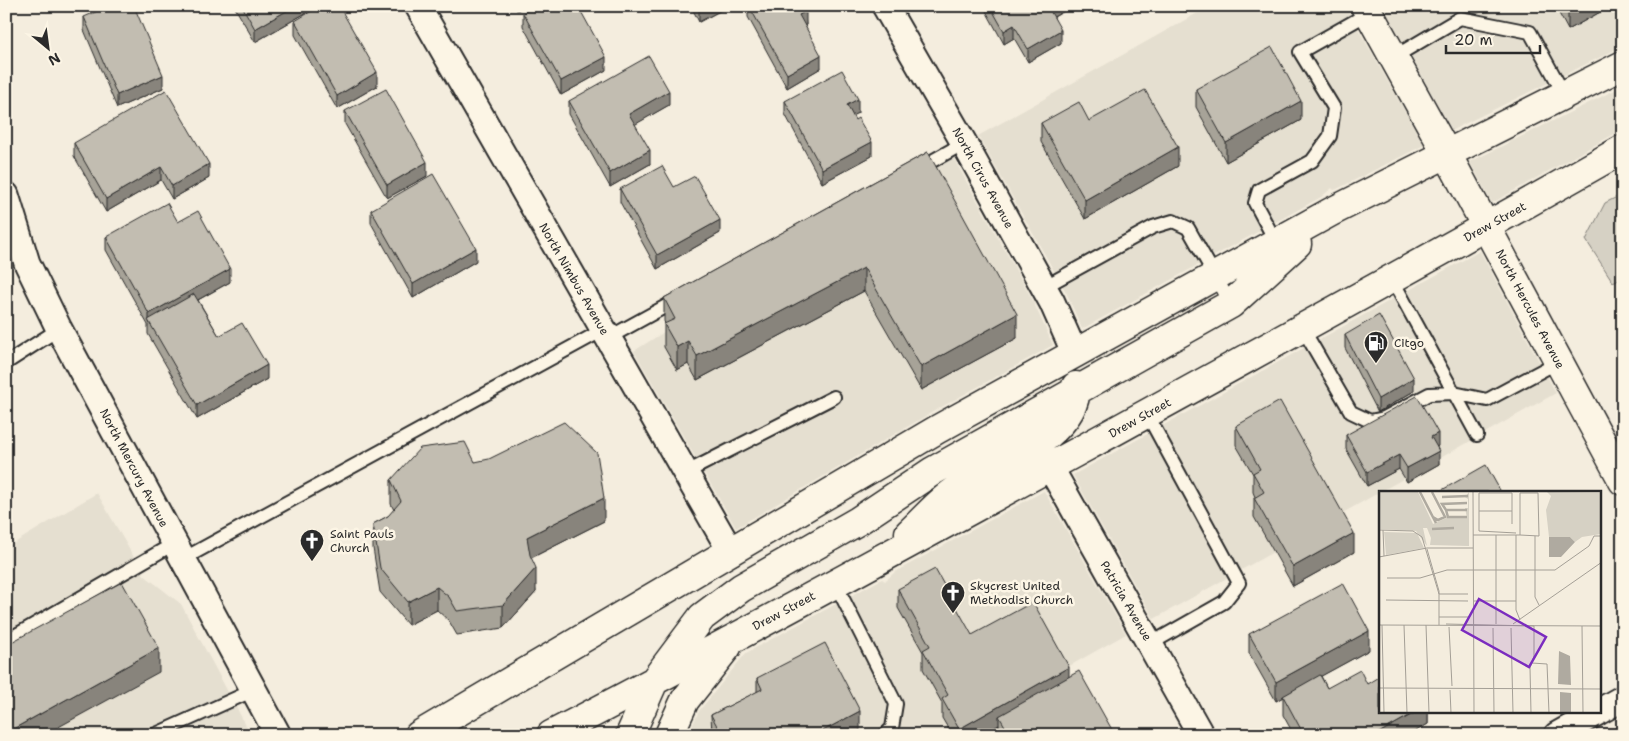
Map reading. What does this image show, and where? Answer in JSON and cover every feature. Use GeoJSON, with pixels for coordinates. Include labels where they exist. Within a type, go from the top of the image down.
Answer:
{"type":"FeatureCollection","features":[{"type":"Feature","properties":{"kind":"main road","name":"North Hercules Avenue"},"geometry":{"type":"LineString","coordinates":[[1367,10],[1447,154],[1623,482]]}},
{"type":"Feature","properties":{"kind":"main road","name":"Drew Street"},"geometry":{"type":"LineString","coordinates":[[654,681],[702,617],[741,588],[858,521],[933,471],[1231,304],[1280,250],[1331,212],[1623,66]]}},
{"type":"Feature","properties":{"kind":"main road","name":"Drew Street"},"geometry":{"type":"LineString","coordinates":[[551,735],[1147,414],[1486,227],[1623,149]]}},
{"type":"Feature","properties":{"kind":"main road","name":"Drew Street"},"geometry":{"type":"LineString","coordinates":[[419,735],[938,429],[1216,276],[1280,250]]}},
{"type":"Feature","properties":{"kind":"main road"},"geometry":{"type":"LineString","coordinates":[[885,556],[948,495],[1041,441],[1058,427],[1070,410],[1076,390],[1075,354]]}},
{"type":"Feature","properties":{"kind":"main road"},"geometry":{"type":"LineString","coordinates":[[669,735],[685,700],[734,638]]}},
{"type":"Feature","properties":{"kind":"main road"},"geometry":{"type":"LineString","coordinates":[[630,735],[654,681]]}},
{"type":"Feature","properties":{"kind":"street","name":"North Nimbus Avenue"},"geometry":{"type":"LineString","coordinates":[[418,6],[731,552]]}},
{"type":"Feature","properties":{"kind":"street","name":"North Cirus Avenue"},"geometry":{"type":"LineString","coordinates":[[885,6],[1044,287],[1075,354]]}},
{"type":"Feature","properties":{"kind":"street","name":"North Mercury Avenue"},"geometry":{"type":"LineString","coordinates":[[6,195],[27,264],[59,329],[278,735]]}},
{"type":"Feature","properties":{"kind":"street","name":"Patricia Avenue"},"geometry":{"type":"LineString","coordinates":[[1050,467],[1202,735]]}},
{"type":"Feature","properties":{"kind":"street"},"geometry":{"type":"LineString","coordinates":[[1602,710],[1623,698]]}},
{"type":"Feature","properties":{"kind":"street"},"geometry":{"type":"LineString","coordinates":[[1557,735],[1595,714]]}},
{"type":"Feature","properties":{"kind":"lane"},"geometry":{"type":"LineString","coordinates":[[1280,250],[1255,203],[1259,190],[1312,161],[1330,136],[1334,108],[1300,52],[1367,10]]}},
{"type":"Feature","properties":{"kind":"lane"},"geometry":{"type":"LineString","coordinates":[[1394,57],[1460,18],[1530,32],[1564,94]]}},
{"type":"Feature","properties":{"kind":"lane"},"geometry":{"type":"LineString","coordinates":[[903,177],[964,144]]}},
{"type":"Feature","properties":{"kind":"lane"},"geometry":{"type":"LineString","coordinates":[[1044,287],[1153,227],[1173,221],[1188,228],[1231,304]]}},
{"type":"Feature","properties":{"kind":"lane"},"geometry":{"type":"LineString","coordinates":[[1392,279],[1477,435]]}},
{"type":"Feature","properties":{"kind":"lane"},"geometry":{"type":"LineString","coordinates":[[6,641],[179,551],[686,295]]}},
{"type":"Feature","properties":{"kind":"lane"},"geometry":{"type":"LineString","coordinates":[[1302,328],[1352,412],[1370,421],[1384,418],[1429,394],[1454,393],[1487,400],[1558,362]]}},
{"type":"Feature","properties":{"kind":"lane"},"geometry":{"type":"LineString","coordinates":[[6,363],[59,329]]}},
{"type":"Feature","properties":{"kind":"lane"},"geometry":{"type":"LineString","coordinates":[[685,473],[834,397]]}},
{"type":"Feature","properties":{"kind":"lane"},"geometry":{"type":"LineString","coordinates":[[1147,414],[1239,583],[1224,602],[1150,644]]}},
{"type":"Feature","properties":{"kind":"lane"},"geometry":{"type":"LineString","coordinates":[[835,583],[896,704],[892,728],[885,735]]}},
{"type":"Feature","properties":{"kind":"lane"},"geometry":{"type":"LineString","coordinates":[[154,735],[254,690]]}},
{"type":"Feature","properties":{"kind":"shaded area"},"geometry":{"type":"Polygon","coordinates":[[[1210,6],[1345,6],[1424,145],[1337,189],[1334,190],[1332,188],[1321,197],[1082,329],[1067,294],[978,136],[1210,6]]]}},
{"type":"Feature","properties":{"kind":"shaded area"},"geometry":{"type":"Polygon","coordinates":[[[1383,6],[1623,6],[1623,46],[1452,130],[1383,6]]]}},
{"type":"Feature","properties":{"kind":"shaded area"},"geometry":{"type":"Polygon","coordinates":[[[1623,86],[1623,129],[1492,203],[1470,162],[1623,86]]]}},
{"type":"Feature","properties":{"kind":"shaded area"},"geometry":{"type":"Polygon","coordinates":[[[950,152],[1030,295],[1053,345],[929,414],[736,528],[634,351],[950,152]]]}},
{"type":"Feature","properties":{"kind":"shaded area"},"geometry":{"type":"Polygon","coordinates":[[[1623,194],[1623,277],[1613,282],[1586,240],[1605,203],[1623,194]]]}},
{"type":"Feature","properties":{"kind":"shaded area"},"geometry":{"type":"Polygon","coordinates":[[[1480,251],[1556,393],[1154,619],[1073,475],[1480,251]]]}},
{"type":"Feature","properties":{"kind":"shaded area"},"geometry":{"type":"Polygon","coordinates":[[[1044,491],[1126,634],[947,735],[688,735],[699,711],[746,653],[882,579],[885,581],[895,572],[1044,491]]]}},
{"type":"Feature","properties":{"kind":"shaded area"},"geometry":{"type":"Polygon","coordinates":[[[97,493],[144,575],[181,604],[251,735],[6,735],[6,548],[97,493]]]}},
{"type":"Feature","properties":{"kind":"building"},"geometry":{"type":"Polygon","coordinates":[[[109,6],[134,6],[163,75],[117,95],[84,17],[109,6]]]}},
{"type":"Feature","properties":{"kind":"building"},"geometry":{"type":"Polygon","coordinates":[[[242,6],[295,6],[255,29],[242,6]]]}},
{"type":"Feature","properties":{"kind":"building"},"geometry":{"type":"Polygon","coordinates":[[[320,6],[339,6],[377,72],[337,96],[295,21],[320,6]]]}},
{"type":"Feature","properties":{"kind":"building"},"geometry":{"type":"Polygon","coordinates":[[[535,6],[578,6],[606,57],[561,81],[523,13],[535,6]]]}},
{"type":"Feature","properties":{"kind":"building"},"geometry":{"type":"Polygon","coordinates":[[[749,6],[804,6],[806,11],[799,15],[821,55],[787,74],[749,6]]]}},
{"type":"Feature","properties":{"kind":"building"},"geometry":{"type":"Polygon","coordinates":[[[990,6],[1049,6],[1061,30],[1028,49],[1014,25],[1004,31],[990,6]]]}},
{"type":"Feature","properties":{"kind":"building"},"geometry":{"type":"Polygon","coordinates":[[[1565,6],[1577,6],[1568,11],[1565,6]]]}},
{"type":"Feature","properties":{"kind":"building"},"geometry":{"type":"Polygon","coordinates":[[[1272,47],[1301,101],[1226,143],[1196,89],[1272,47]]]}},
{"type":"Feature","properties":{"kind":"building"},"geometry":{"type":"Polygon","coordinates":[[[649,56],[669,91],[629,114],[650,150],[610,173],[569,101],[649,56]]]}},
{"type":"Feature","properties":{"kind":"building"},"geometry":{"type":"Polygon","coordinates":[[[842,70],[858,99],[847,105],[855,120],[858,118],[872,142],[822,169],[785,101],[842,70]]]}},
{"type":"Feature","properties":{"kind":"building"},"geometry":{"type":"Polygon","coordinates":[[[386,89],[427,162],[387,185],[345,111],[386,89]]]}},
{"type":"Feature","properties":{"kind":"building"},"geometry":{"type":"Polygon","coordinates":[[[166,90],[209,164],[172,186],[161,167],[106,199],[74,143],[166,90]]]}},
{"type":"Feature","properties":{"kind":"building"},"geometry":{"type":"Polygon","coordinates":[[[1145,90],[1178,147],[1085,200],[1041,123],[1079,102],[1089,121],[1145,90]]]}},
{"type":"Feature","properties":{"kind":"building"},"geometry":{"type":"Polygon","coordinates":[[[928,152],[1017,314],[921,367],[864,268],[697,356],[688,341],[677,347],[664,324],[675,319],[664,298],[928,152]]]}},
{"type":"Feature","properties":{"kind":"building"},"geometry":{"type":"Polygon","coordinates":[[[662,166],[674,187],[695,176],[720,220],[657,255],[620,189],[662,166]]]}},
{"type":"Feature","properties":{"kind":"building"},"geometry":{"type":"Polygon","coordinates":[[[433,174],[476,248],[413,284],[371,210],[433,174]]]}},
{"type":"Feature","properties":{"kind":"building"},"geometry":{"type":"Polygon","coordinates":[[[167,203],[178,222],[198,211],[230,269],[149,314],[106,237],[167,203]]]}},
{"type":"Feature","properties":{"kind":"building"},"geometry":{"type":"Polygon","coordinates":[[[194,294],[219,336],[242,323],[267,365],[197,405],[148,320],[194,294]]]}},
{"type":"Feature","properties":{"kind":"building","name":"Citgo"},"geometry":{"type":"Polygon","coordinates":[[[1379,315],[1414,378],[1378,399],[1345,335],[1379,315]]]}},
{"type":"Feature","properties":{"kind":"building"},"geometry":{"type":"Polygon","coordinates":[[[1417,396],[1438,433],[1431,437],[1439,451],[1407,468],[1399,455],[1367,472],[1346,435],[1417,396]]]}},
{"type":"Feature","properties":{"kind":"building"},"geometry":{"type":"Polygon","coordinates":[[[1280,401],[1354,533],[1293,567],[1254,498],[1264,492],[1253,473],[1260,469],[1236,426],[1280,401]]]}},
{"type":"Feature","properties":{"kind":"building"},"geometry":{"type":"Polygon","coordinates":[[[564,422],[597,453],[604,498],[527,537],[530,555],[536,568],[503,605],[457,611],[449,597],[437,587],[408,602],[380,568],[373,524],[388,516],[401,501],[391,480],[420,448],[465,442],[475,462],[489,459],[564,422]]]}},
{"type":"Feature","properties":{"kind":"building"},"geometry":{"type":"Polygon","coordinates":[[[1486,465],[1500,491],[1442,491],[1486,465]]]}},
{"type":"Feature","properties":{"kind":"building"},"geometry":{"type":"Polygon","coordinates":[[[935,569],[972,635],[1033,602],[1069,667],[959,729],[942,699],[948,695],[923,650],[930,646],[898,589],[935,569]]]}},
{"type":"Feature","properties":{"kind":"building"},"geometry":{"type":"Polygon","coordinates":[[[122,582],[159,648],[6,733],[6,645],[122,582]]]}},
{"type":"Feature","properties":{"kind":"building"},"geometry":{"type":"Polygon","coordinates":[[[1343,583],[1369,631],[1276,682],[1249,634],[1343,583]]]}},
{"type":"Feature","properties":{"kind":"building"},"geometry":{"type":"Polygon","coordinates":[[[825,643],[860,711],[815,735],[722,735],[711,715],[762,689],[757,678],[825,643]]]}},
{"type":"Feature","properties":{"kind":"building"},"geometry":{"type":"Polygon","coordinates":[[[1360,670],[1367,684],[1379,677],[1379,714],[1412,714],[1375,735],[1304,735],[1283,696],[1320,675],[1327,688],[1360,670]]]}},
{"type":"Feature","properties":{"kind":"building"},"geometry":{"type":"Polygon","coordinates":[[[1079,671],[1115,735],[1010,735],[999,716],[1079,671]]]}},
{"type":"Feature","properties":{"kind":"place","name":"Citgo"},"geometry":{"type":"Point","coordinates":[1376,364]}},
{"type":"Feature","properties":{"kind":"place","name":"Saint Pauls Church"},"geometry":{"type":"Point","coordinates":[312,562]}},
{"type":"Feature","properties":{"kind":"place","name":"Skycrest United Methodist Church"},"geometry":{"type":"Point","coordinates":[953,614]}}]}
